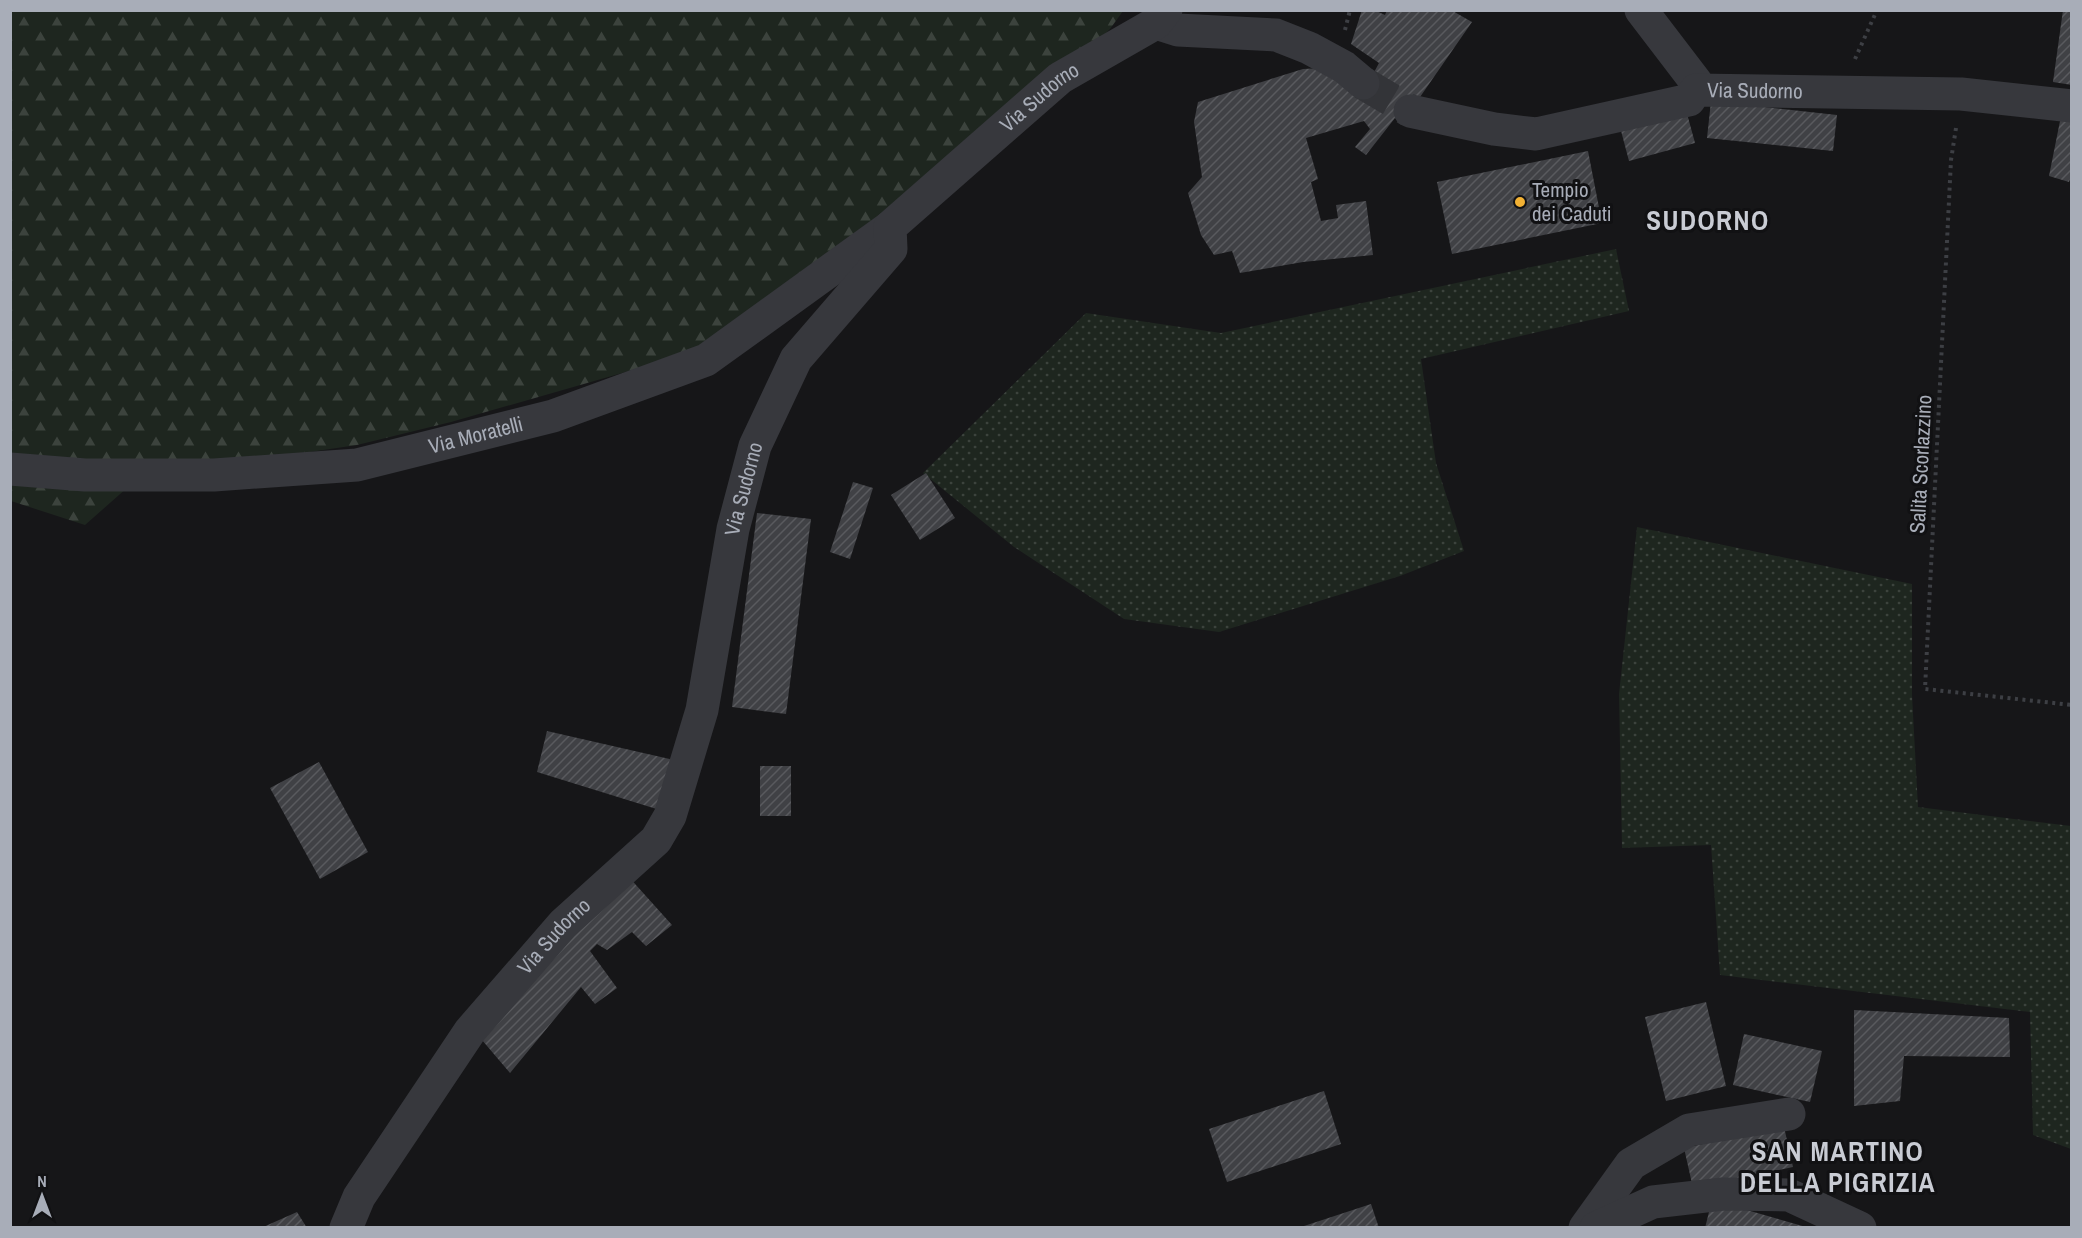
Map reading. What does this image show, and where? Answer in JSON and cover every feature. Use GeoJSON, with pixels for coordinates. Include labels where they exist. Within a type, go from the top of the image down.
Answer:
{"type":"FeatureCollection","features":[{"type":"Feature","properties":{"kind":"street"},"geometry":{"type":"LineString","coordinates":[[1641,10],[1696,82],[1696,90]]}},
{"type":"Feature","properties":{"kind":"street","name":"Via Sudorno"},"geometry":{"type":"LineString","coordinates":[[346,1227],[359,1197],[470,1031],[563,924],[656,840],[670,816],[702,710],[733,529],[755,446],[796,359],[891,249],[890,227],[1060,78],[1161,17],[1178,30],[1276,35],[1309,48],[1344,67],[1363,83]]}},
{"type":"Feature","properties":{"kind":"street","name":"Via Sudorno"},"geometry":{"type":"LineString","coordinates":[[1410,111],[1494,129],[1536,134],[1689,100],[1696,90],[1961,94],[2072,106]]}},
{"type":"Feature","properties":{"kind":"street","name":"Via Moratelli"},"geometry":{"type":"LineString","coordinates":[[10,469],[85,476],[202,475],[357,465],[553,416],[706,360],[890,227]]}},
{"type":"Feature","properties":{"kind":"street"},"geometry":{"type":"LineString","coordinates":[[1586,1227],[1631,1164],[1689,1130],[1789,1114]]}},
{"type":"Feature","properties":{"kind":"street"},"geometry":{"type":"LineString","coordinates":[[1596,1227],[1653,1202],[1723,1194],[1789,1195],[1860,1227]]}},
{"type":"Feature","properties":{"kind":"path","name":"Salita Scorlazzino"},"geometry":{"type":"LineString","coordinates":[[1961,94],[1951,160],[1925,689],[2072,705]]}},
{"type":"Feature","properties":{"kind":"green space"},"geometry":{"type":"Polygon","coordinates":[[[11,11],[1123,11],[1110,29],[1066,74],[741,343],[629,371],[451,422],[357,445],[249,461],[145,472],[85,525],[11,501],[11,11]]]}},
{"type":"Feature","properties":{"kind":"green space"},"geometry":{"type":"Polygon","coordinates":[[[1616,249],[1629,311],[1421,359],[1436,463],[1464,551],[1400,576],[1219,632],[1124,619],[1014,547],[923,473],[1086,313],[1221,333],[1616,249]]]}},
{"type":"Feature","properties":{"kind":"green space"},"geometry":{"type":"Polygon","coordinates":[[[1637,527],[1912,584],[1912,695],[1918,807],[2071,826],[2071,1149],[2033,1135],[2030,1012],[1720,975],[1711,845],[1622,848],[1619,694],[1637,527]]]}},
{"type":"Feature","properties":{"kind":"building"},"geometry":{"type":"Polygon","coordinates":[[[1362,10],[1374,10],[1385,15],[1387,10],[1451,10],[1472,22],[1402,123],[1395,118],[1366,155],[1355,147],[1370,129],[1364,121],[1306,138],[1318,179],[1311,182],[1321,221],[1338,218],[1336,205],[1366,201],[1373,255],[1303,262],[1240,273],[1232,251],[1214,255],[1201,235],[1188,193],[1202,177],[1194,122],[1198,102],[1303,69],[1342,67],[1371,78],[1379,63],[1351,44],[1362,10]]]}},
{"type":"Feature","properties":{"kind":"building"},"geometry":{"type":"Polygon","coordinates":[[[2063,10],[2072,10],[2072,85],[2053,82],[2063,10]]]}},
{"type":"Feature","properties":{"kind":"building"},"geometry":{"type":"Polygon","coordinates":[[[1711,101],[1837,115],[1833,151],[1707,138],[1711,101]]]}},
{"type":"Feature","properties":{"kind":"building"},"geometry":{"type":"Polygon","coordinates":[[[1686,110],[1695,143],[1629,161],[1620,127],[1686,110]]]}},
{"type":"Feature","properties":{"kind":"building"},"geometry":{"type":"Polygon","coordinates":[[[2061,116],[2072,118],[2072,173],[2069,182],[2049,176],[2061,116]]]}},
{"type":"Feature","properties":{"kind":"building","name":"Tempio dei Caduti"},"geometry":{"type":"Polygon","coordinates":[[[1588,151],[1602,223],[1452,254],[1437,182],[1588,151]]]}},
{"type":"Feature","properties":{"kind":"building"},"geometry":{"type":"Polygon","coordinates":[[[926,473],[955,518],[920,540],[891,495],[926,473]]]}},
{"type":"Feature","properties":{"kind":"building"},"geometry":{"type":"Polygon","coordinates":[[[853,482],[873,488],[850,559],[830,552],[853,482]]]}},
{"type":"Feature","properties":{"kind":"building"},"geometry":{"type":"Polygon","coordinates":[[[757,513],[811,519],[786,714],[732,707],[757,513]]]}},
{"type":"Feature","properties":{"kind":"building"},"geometry":{"type":"Polygon","coordinates":[[[547,731],[674,760],[663,811],[537,772],[547,731]]]}},
{"type":"Feature","properties":{"kind":"building"},"geometry":{"type":"Polygon","coordinates":[[[319,762],[368,852],[320,879],[270,788],[319,762]]]}},
{"type":"Feature","properties":{"kind":"building"},"geometry":{"type":"Polygon","coordinates":[[[760,766],[791,766],[791,816],[760,816],[760,766]]]}},
{"type":"Feature","properties":{"kind":"building"},"geometry":{"type":"Polygon","coordinates":[[[627,875],[672,925],[646,946],[632,932],[607,950],[597,944],[590,951],[617,988],[595,1004],[581,987],[510,1073],[476,1033],[627,875]]]}},
{"type":"Feature","properties":{"kind":"building"},"geometry":{"type":"Polygon","coordinates":[[[1706,1002],[1726,1086],[1666,1101],[1645,1017],[1706,1002]]]}},
{"type":"Feature","properties":{"kind":"building"},"geometry":{"type":"Polygon","coordinates":[[[1854,1010],[2009,1018],[2010,1057],[1904,1056],[1900,1101],[1854,1106],[1854,1010]]]}},
{"type":"Feature","properties":{"kind":"building"},"geometry":{"type":"Polygon","coordinates":[[[1744,1034],[1822,1051],[1810,1102],[1733,1085],[1744,1034]]]}},
{"type":"Feature","properties":{"kind":"building"},"geometry":{"type":"Polygon","coordinates":[[[1324,1091],[1341,1144],[1227,1182],[1209,1129],[1324,1091]]]}},
{"type":"Feature","properties":{"kind":"building"},"geometry":{"type":"Polygon","coordinates":[[[1784,1127],[1793,1167],[1693,1188],[1684,1148],[1784,1127]]]}},
{"type":"Feature","properties":{"kind":"building"},"geometry":{"type":"Polygon","coordinates":[[[1712,1200],[1806,1227],[1806,1228],[1705,1228],[1712,1200]]]}},
{"type":"Feature","properties":{"kind":"building"},"geometry":{"type":"Polygon","coordinates":[[[1371,1204],[1379,1228],[1301,1228],[1301,1227],[1371,1204]]]}},
{"type":"Feature","properties":{"kind":"building"},"geometry":{"type":"Polygon","coordinates":[[[297,1212],[307,1228],[261,1228],[297,1212]]]}},
{"type":"Feature","properties":{"kind":"tunnel"},"geometry":{"type":"LineString","coordinates":[[1363,83],[1410,111]]}},
{"type":"Feature","properties":{"kind":"place","name":"Tempio dei Caduti"},"geometry":{"type":"Point","coordinates":[1520,202]}},
{"type":"Feature","properties":{"kind":"district","name":"SUDORNO"},"geometry":{"type":"Point","coordinates":[1708,221]}},
{"type":"Feature","properties":{"kind":"district","name":"SAN MARTINO DELLA PIGRIZIA"},"geometry":{"type":"Point","coordinates":[1838,1168]}}]}
